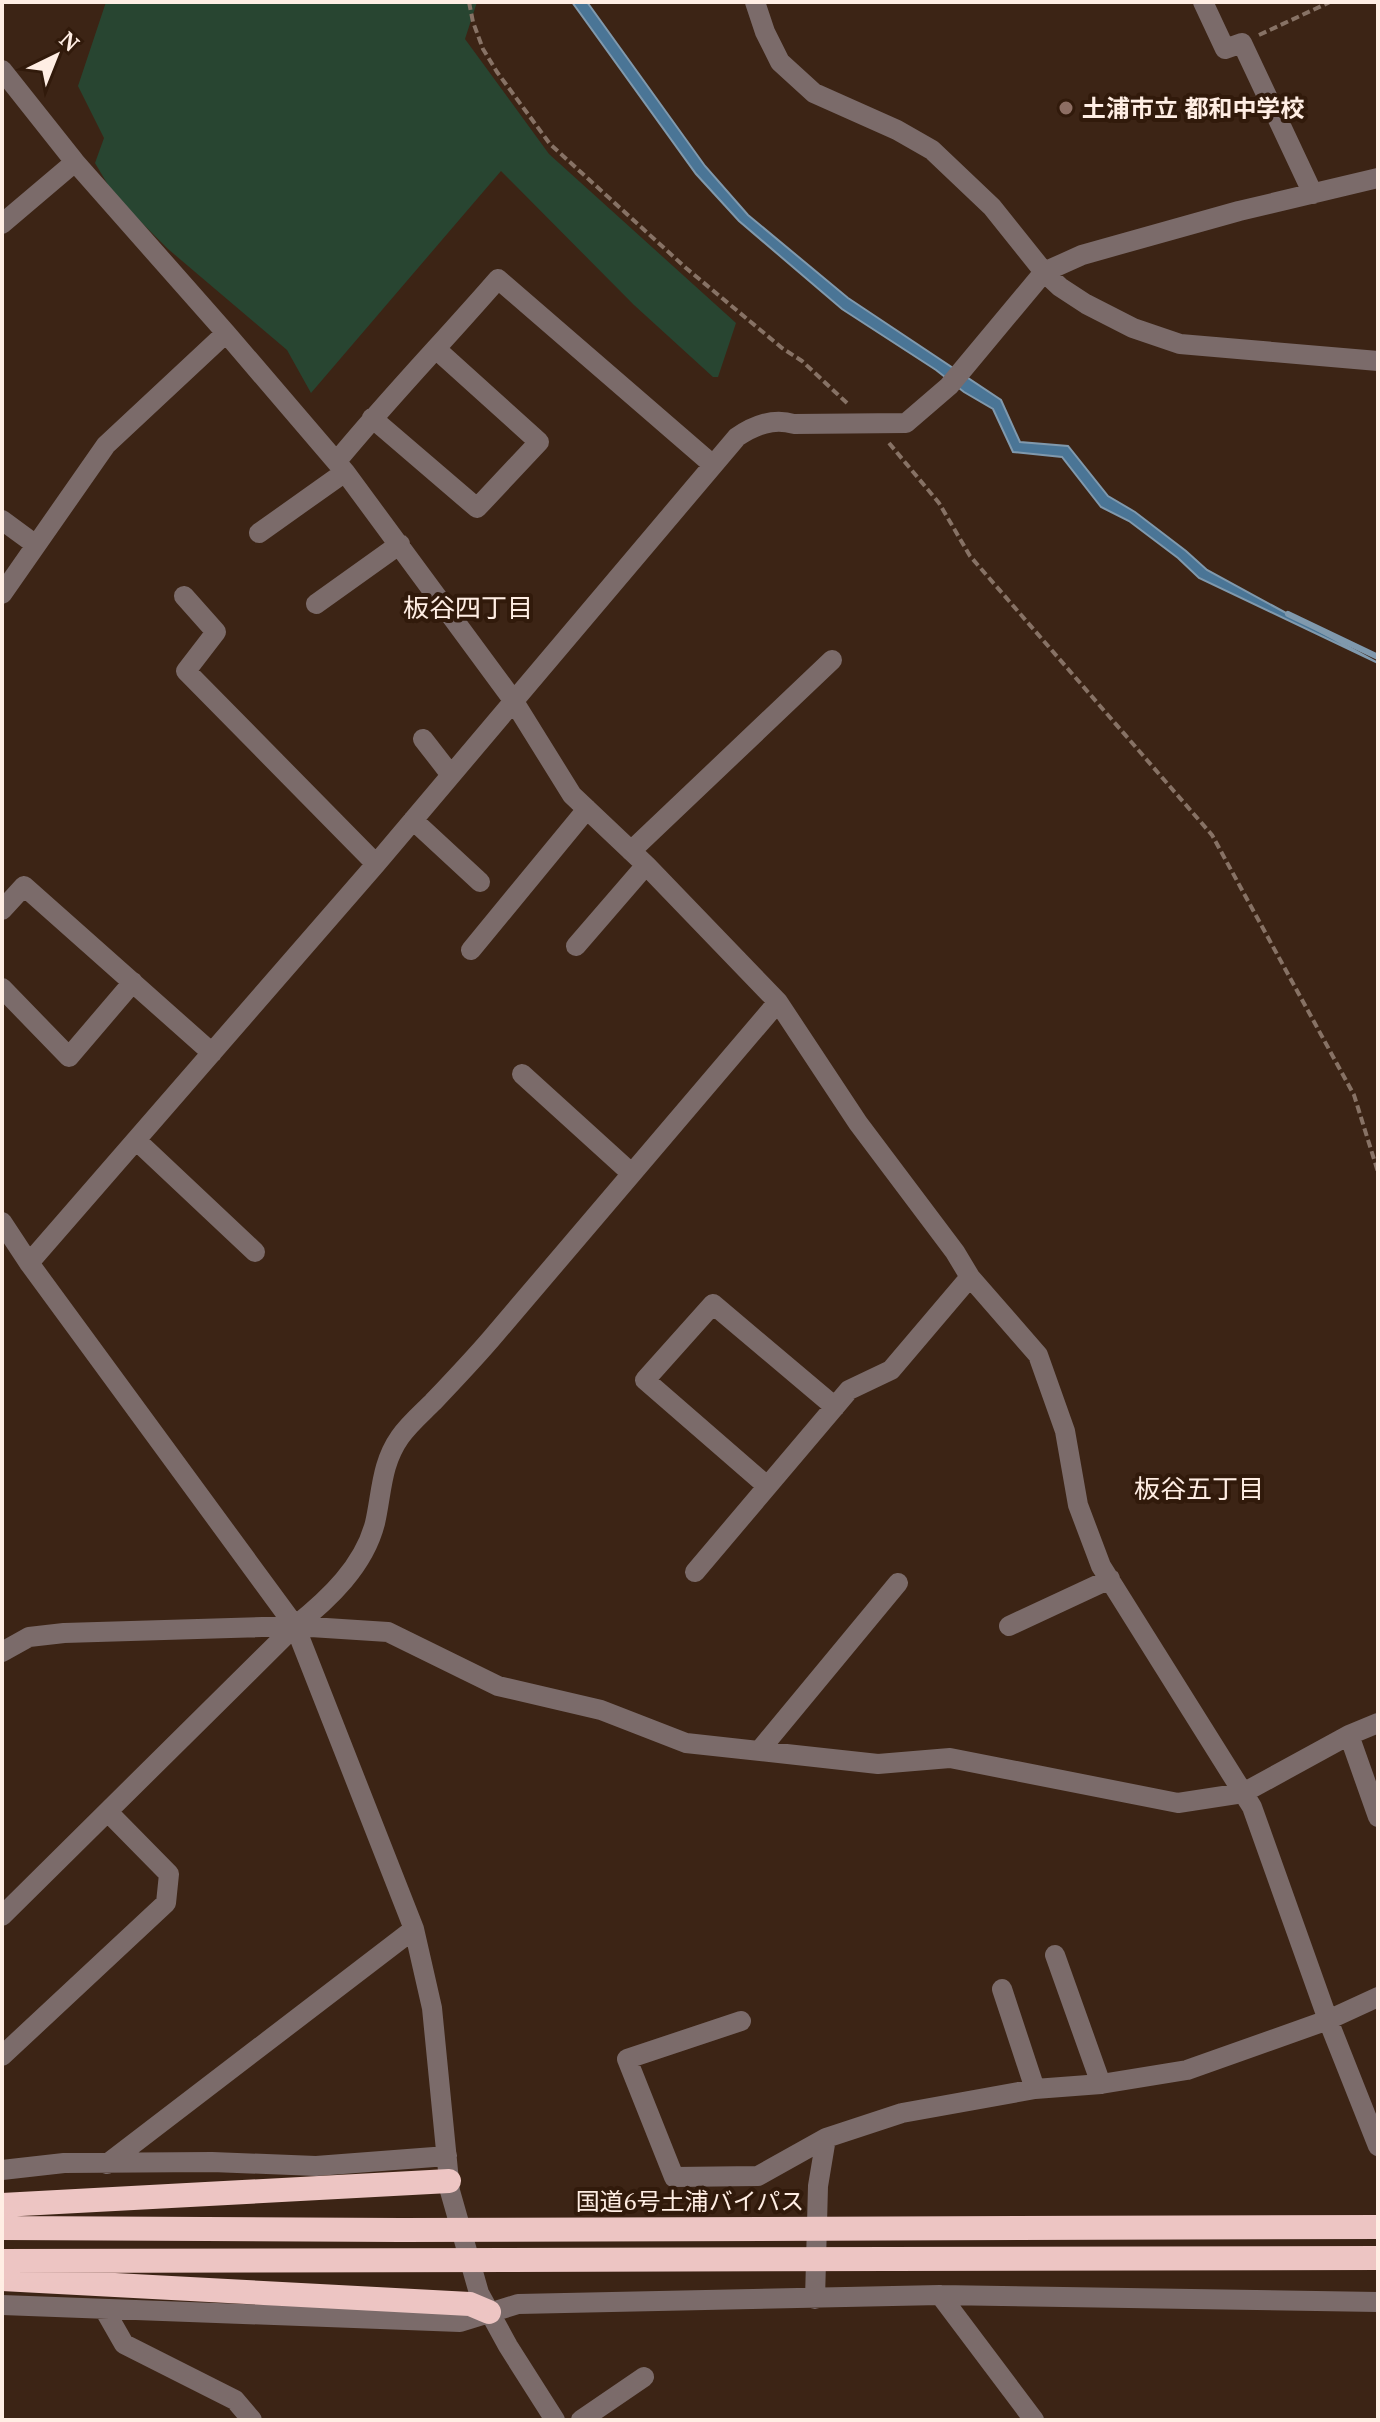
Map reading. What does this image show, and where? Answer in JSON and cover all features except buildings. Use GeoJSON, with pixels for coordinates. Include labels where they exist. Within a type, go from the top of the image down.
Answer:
{"type":"FeatureCollection","features":[{"type":"Feature","properties":{"kind":"highway"},"geometry":{"type":"LineString","coordinates":[[2,2205],[448,2176]]}},
{"type":"Feature","properties":{"kind":"highway","name":"国道6号土浦バイパス"},"geometry":{"type":"LineString","coordinates":[[2,2228],[1378,2227]]}},
{"type":"Feature","properties":{"kind":"highway"},"geometry":{"type":"LineString","coordinates":[[2,2261],[1378,2258]]}},
{"type":"Feature","properties":{"kind":"highway"},"geometry":{"type":"LineString","coordinates":[[2,2279],[470,2304],[484,2302]]}},
{"type":"Feature","properties":{"kind":"street"},"geometry":{"type":"LineString","coordinates":[[755,2],[780,62],[814,93],[897,130],[932,150],[992,207],[1044,272],[1086,304],[1133,328],[1180,344],[1378,361]]}},
{"type":"Feature","properties":{"kind":"street"},"geometry":{"type":"LineString","coordinates":[[1203,2],[1225,49],[1242,43],[1313,194]]}},
{"type":"Feature","properties":{"kind":"street"},"geometry":{"type":"LineString","coordinates":[[2,70],[75,162],[341,467],[513,700],[572,795],[778,1002],[858,1123],[955,1252],[970,1277],[1038,1355],[1065,1431],[1078,1505],[1101,1566],[1252,1807],[1328,2020],[1378,2146]]}},
{"type":"Feature","properties":{"kind":"street"},"geometry":{"type":"LineString","coordinates":[[2,224],[75,162]]}},
{"type":"Feature","properties":{"kind":"street"},"geometry":{"type":"LineString","coordinates":[[29,1263],[376,864],[737,437],[756,424],[906,423],[956,378],[1044,272],[1082,255],[1239,211],[1378,178]]}},
{"type":"Feature","properties":{"kind":"street"},"geometry":{"type":"LineString","coordinates":[[259,533],[341,467],[372,418],[498,279],[713,465]]}},
{"type":"Feature","properties":{"kind":"street"},"geometry":{"type":"LineString","coordinates":[[2,594],[106,445],[226,333]]}},
{"type":"Feature","properties":{"kind":"street"},"geometry":{"type":"LineString","coordinates":[[372,418],[477,508],[539,442],[436,349]]}},
{"type":"Feature","properties":{"kind":"street"},"geometry":{"type":"LineString","coordinates":[[2,520],[36,545]]}},
{"type":"Feature","properties":{"kind":"street"},"geometry":{"type":"LineString","coordinates":[[316,604],[400,544]]}},
{"type":"Feature","properties":{"kind":"street"},"geometry":{"type":"LineString","coordinates":[[184,596],[216,632],[186,671],[376,864]]}},
{"type":"Feature","properties":{"kind":"street"},"geometry":{"type":"LineString","coordinates":[[576,946],[638,858],[832,660]]}},
{"type":"Feature","properties":{"kind":"street"},"geometry":{"type":"LineString","coordinates":[[423,739],[451,775]]}},
{"type":"Feature","properties":{"kind":"street"},"geometry":{"type":"LineString","coordinates":[[471,950],[587,809]]}},
{"type":"Feature","properties":{"kind":"street"},"geometry":{"type":"LineString","coordinates":[[413,820],[480,882]]}},
{"type":"Feature","properties":{"kind":"street"},"geometry":{"type":"LineString","coordinates":[[2,910],[24,886],[212,1053]]}},
{"type":"Feature","properties":{"kind":"street"},"geometry":{"type":"LineString","coordinates":[[2,988],[69,1057],[133,982]]}},
{"type":"Feature","properties":{"kind":"street"},"geometry":{"type":"LineString","coordinates":[[2,1916],[337,1588],[368,1546],[376,1520],[386,1459],[401,1434],[464,1371],[778,1002]]}},
{"type":"Feature","properties":{"kind":"street"},"geometry":{"type":"LineString","coordinates":[[522,1074],[631,1173]]}},
{"type":"Feature","properties":{"kind":"street"},"geometry":{"type":"LineString","coordinates":[[136,1140],[255,1252]]}},
{"type":"Feature","properties":{"kind":"street"},"geometry":{"type":"LineString","coordinates":[[2,1222],[295,1626],[414,1929],[432,2008],[448,2176],[484,2302],[555,2420]]}},
{"type":"Feature","properties":{"kind":"street"},"geometry":{"type":"LineString","coordinates":[[695,1572],[849,1390],[891,1370],[970,1277]]}},
{"type":"Feature","properties":{"kind":"street"},"geometry":{"type":"LineString","coordinates":[[767,1486],[645,1380],[713,1304],[835,1407]]}},
{"type":"Feature","properties":{"kind":"street"},"geometry":{"type":"LineString","coordinates":[[1009,1626],[1110,1579]]}},
{"type":"Feature","properties":{"kind":"street"},"geometry":{"type":"LineString","coordinates":[[759,1751],[898,1583]]}},
{"type":"Feature","properties":{"kind":"street"},"geometry":{"type":"LineString","coordinates":[[2,1652],[29,1637],[64,1633],[295,1626],[388,1632],[498,1686],[601,1710],[686,1743],[878,1764],[950,1758],[1178,1803],[1243,1793],[1349,1735],[1378,1723]]}},
{"type":"Feature","properties":{"kind":"street"},"geometry":{"type":"LineString","coordinates":[[1349,1735],[1378,1817]]}},
{"type":"Feature","properties":{"kind":"street"},"geometry":{"type":"LineString","coordinates":[[2,2056],[166,1903],[169,1874],[108,1812]]}},
{"type":"Feature","properties":{"kind":"street"},"geometry":{"type":"LineString","coordinates":[[107,2164],[414,1929]]}},
{"type":"Feature","properties":{"kind":"street"},"geometry":{"type":"LineString","coordinates":[[1055,1955],[1101,2084]]}},
{"type":"Feature","properties":{"kind":"street"},"geometry":{"type":"LineString","coordinates":[[1002,1989],[1035,2089]]}},
{"type":"Feature","properties":{"kind":"street"},"geometry":{"type":"LineString","coordinates":[[741,2021],[627,2059],[674,2177],[758,2176],[826,2138],[902,2113],[1035,2089],[1101,2084],[1187,2070],[1328,2020],[1378,1997]]}},
{"type":"Feature","properties":{"kind":"street"},"geometry":{"type":"LineString","coordinates":[[815,2299],[818,2186],[826,2138]]}},
{"type":"Feature","properties":{"kind":"street"},"geometry":{"type":"LineString","coordinates":[[2,2170],[64,2163],[212,2162],[448,2176]]}},
{"type":"Feature","properties":{"kind":"street"},"geometry":{"type":"LineString","coordinates":[[940,2295],[1034,2420]]}},
{"type":"Feature","properties":{"kind":"street"},"geometry":{"type":"LineString","coordinates":[[2,2305],[460,2322],[484,2302],[518,2304],[940,2295],[1378,2302]]}},
{"type":"Feature","properties":{"kind":"street"},"geometry":{"type":"LineString","coordinates":[[104,2309],[124,2344],[235,2400],[252,2420]]}},
{"type":"Feature","properties":{"kind":"street"},"geometry":{"type":"LineString","coordinates":[[581,2420],[644,2377]]}},
{"type":"Feature","properties":{"kind":"path"},"geometry":{"type":"LineString","coordinates":[[469,2],[483,49],[550,144],[686,268],[802,361],[869,423],[939,503],[970,556],[1212,835],[1354,1095],[1378,1172]]}},
{"type":"Feature","properties":{"kind":"path"},"geometry":{"type":"LineString","coordinates":[[1242,43],[1330,2]]}},
{"type":"Feature","properties":{"kind":"green space"},"geometry":{"type":"Polygon","coordinates":[[[106,2],[477,2],[465,39],[549,154],[736,323],[718,377],[713,377],[634,305],[501,171],[311,393],[287,350],[168,249],[114,195],[95,163],[104,138],[78,86],[106,2]]]}},
{"type":"Feature","properties":{"kind":"water"},"geometry":{"type":"Polygon","coordinates":[[[572,2],[587,2],[705,166],[748,215],[848,298],[1001,400],[1020,442],[1068,446],[1108,496],[1135,512],[1207,570],[1378,663],[1199,578],[1129,521],[1101,507],[1062,457],[1013,452],[993,409],[842,309],[739,221],[696,174],[572,2]]]}},
{"type":"Feature","properties":{"kind":"waterway"},"geometry":{"type":"LineString","coordinates":[[1288,614],[1378,657]]}},
{"type":"Feature","properties":{"kind":"place","name":"土浦市立 都和中学校"},"geometry":{"type":"Point","coordinates":[1066,108]}},
{"type":"Feature","properties":{"kind":"district","name":"板谷四丁目"},"geometry":{"type":"Point","coordinates":[468,607]}},
{"type":"Feature","properties":{"kind":"district","name":"板谷五丁目"},"geometry":{"type":"Point","coordinates":[1199,1488]}}]}
